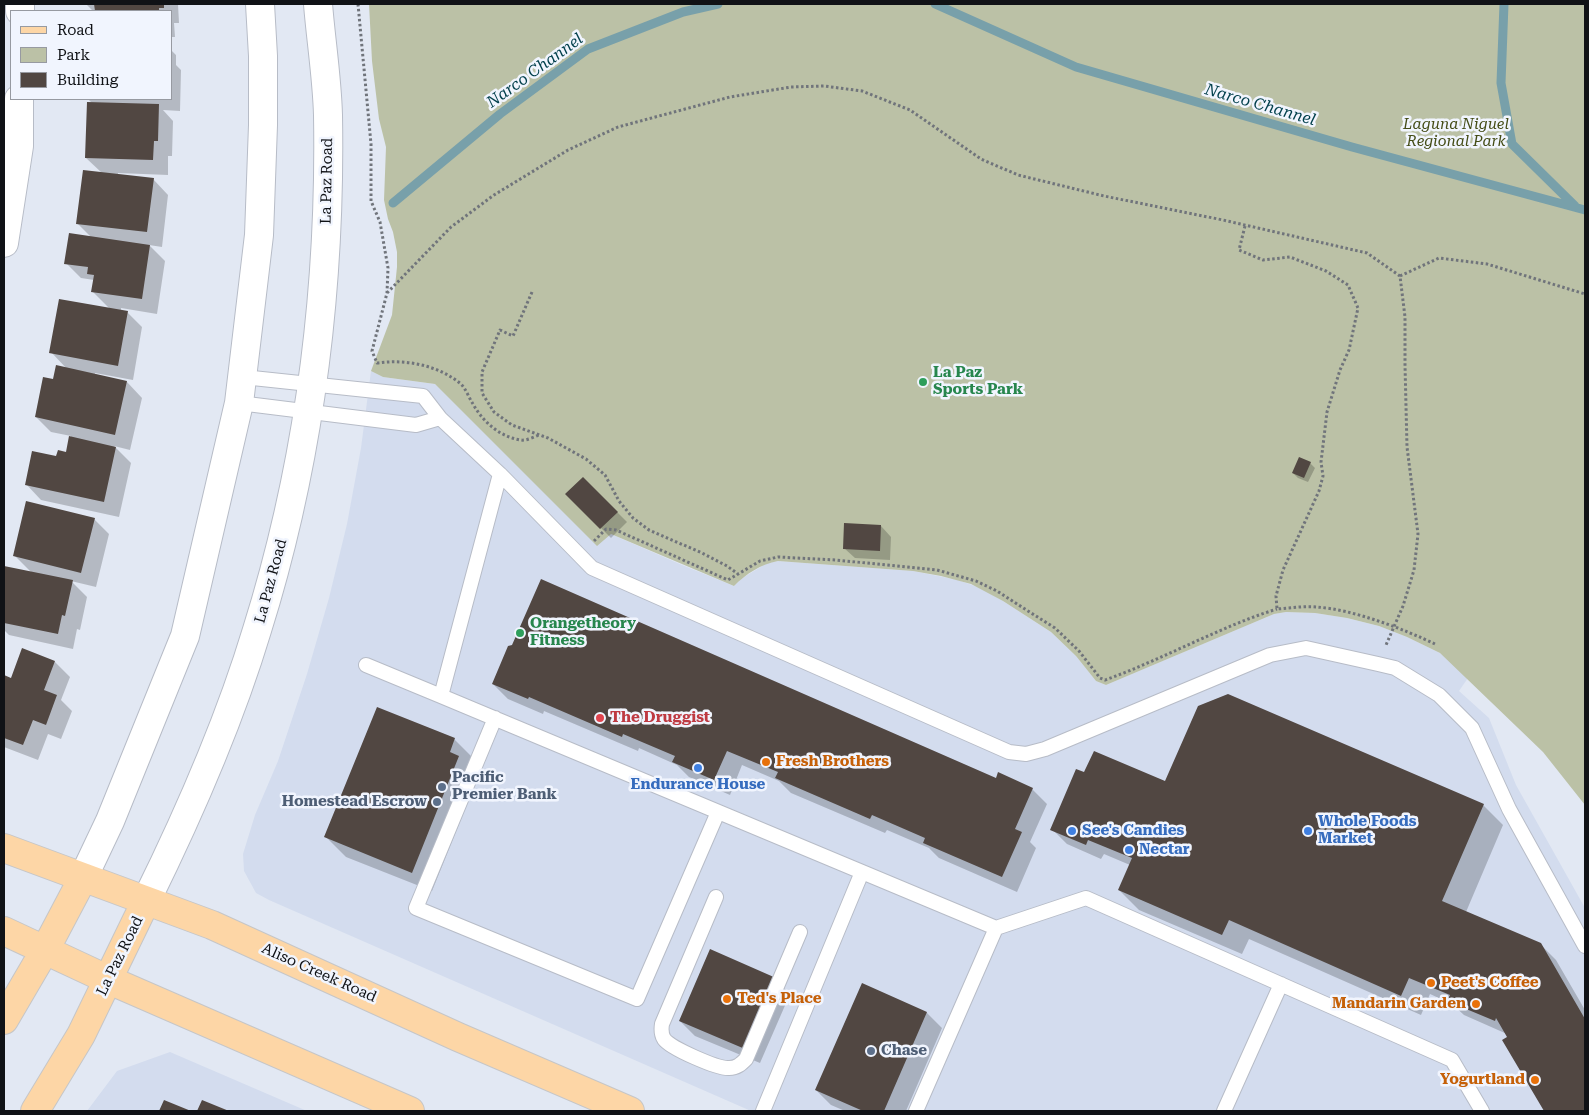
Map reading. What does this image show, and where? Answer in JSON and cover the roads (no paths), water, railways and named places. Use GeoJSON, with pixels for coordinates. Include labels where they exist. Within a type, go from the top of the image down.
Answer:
{"type":"FeatureCollection","features":[{"type":"Feature","properties":{"kind":"main road"},"geometry":{"type":"LineString","coordinates":[[4,1020],[45,950],[83,878],[110,821],[185,636],[239,403],[243,377],[259,235],[263,125],[263,56],[260,4]]}},
{"type":"Feature","properties":{"kind":"main road","name":"La Paz Road"},"geometry":{"type":"LineString","coordinates":[[35,1111],[81,1035],[182,829],[226,719],[257,630],[281,542],[313,384],[326,228],[328,113],[318,4]]}},
{"type":"Feature","properties":{"kind":"main road"},"geometry":{"type":"LineString","coordinates":[[4,243],[19,146],[19,100]]}},
{"type":"Feature","properties":{"kind":"main road","name":"Aliso Creek Road"},"geometry":{"type":"LineString","coordinates":[[4,848],[212,925],[458,1037],[630,1111]]}},
{"type":"Feature","properties":{"kind":"main road"},"geometry":{"type":"LineString","coordinates":[[4,931],[109,980],[410,1111]]}},
{"type":"Feature","properties":{"kind":"lane"},"geometry":{"type":"LineString","coordinates":[[243,377],[423,396],[440,418],[500,474],[592,568],[1009,752],[1026,754],[1045,749],[1270,655],[1306,648],[1395,668],[1439,695],[1472,728],[1508,809],[1585,946]]}},
{"type":"Feature","properties":{"kind":"lane"},"geometry":{"type":"LineString","coordinates":[[239,403],[416,425],[440,418]]}},
{"type":"Feature","properties":{"kind":"lane"},"geometry":{"type":"LineString","coordinates":[[441,696],[500,474]]}},
{"type":"Feature","properties":{"kind":"lane"},"geometry":{"type":"LineString","coordinates":[[366,665],[996,928],[1086,898],[1452,1060],[1477,1108]]}},
{"type":"Feature","properties":{"kind":"lane"},"geometry":{"type":"LineString","coordinates":[[494,718],[416,908],[425,912],[637,999],[718,812]]}},
{"type":"Feature","properties":{"kind":"lane"},"geometry":{"type":"LineString","coordinates":[[763,1111],[862,872]]}},
{"type":"Feature","properties":{"kind":"lane"},"geometry":{"type":"LineString","coordinates":[[716,897],[662,1024],[661,1032],[664,1040],[671,1046],[723,1068],[738,1066],[746,1059],[800,932]]}},
{"type":"Feature","properties":{"kind":"lane"},"geometry":{"type":"LineString","coordinates":[[916,1111],[996,928]]}},
{"type":"Feature","properties":{"kind":"lane"},"geometry":{"type":"LineString","coordinates":[[1224,1111],[1281,984]]}},
{"type":"Feature","properties":{"kind":"waterway","name":"Narco Channel"},"geometry":{"type":"LineString","coordinates":[[393,203],[500,114],[588,49],[683,12],[718,4]]}},
{"type":"Feature","properties":{"kind":"waterway","name":"Narco Channel"},"geometry":{"type":"LineString","coordinates":[[935,4],[1076,67],[1352,147],[1585,210]]}},
{"type":"Feature","properties":{"kind":"waterway"},"geometry":{"type":"LineString","coordinates":[[1504,4],[1501,83],[1512,144],[1575,206]]}},
{"type":"Feature","properties":{"kind":"place","name":"La Paz Sports Park"},"geometry":{"type":"Point","coordinates":[923,382]}},
{"type":"Feature","properties":{"kind":"place","name":"Orangetheory Fitness"},"geometry":{"type":"Point","coordinates":[520,633]}},
{"type":"Feature","properties":{"kind":"place","name":"The Druggist"},"geometry":{"type":"Point","coordinates":[600,718]}},
{"type":"Feature","properties":{"kind":"place","name":"Fresh Brothers"},"geometry":{"type":"Point","coordinates":[766,762]}},
{"type":"Feature","properties":{"kind":"place","name":"Endurance House"},"geometry":{"type":"Point","coordinates":[698,768]}},
{"type":"Feature","properties":{"kind":"place","name":"Pacific Premier Bank"},"geometry":{"type":"Point","coordinates":[442,787]}},
{"type":"Feature","properties":{"kind":"place","name":"Homestead Escrow"},"geometry":{"type":"Point","coordinates":[437,802]}},
{"type":"Feature","properties":{"kind":"place","name":"See's Candies"},"geometry":{"type":"Point","coordinates":[1072,831]}},
{"type":"Feature","properties":{"kind":"place","name":"Whole Foods Market"},"geometry":{"type":"Point","coordinates":[1308,831]}},
{"type":"Feature","properties":{"kind":"place","name":"Nectar"},"geometry":{"type":"Point","coordinates":[1129,850]}},
{"type":"Feature","properties":{"kind":"place","name":"Peet's Coffee"},"geometry":{"type":"Point","coordinates":[1431,983]}},
{"type":"Feature","properties":{"kind":"place","name":"Ted's Place"},"geometry":{"type":"Point","coordinates":[727,999]}},
{"type":"Feature","properties":{"kind":"place","name":"Mandarin Garden"},"geometry":{"type":"Point","coordinates":[1476,1004]}},
{"type":"Feature","properties":{"kind":"place","name":"Chase"},"geometry":{"type":"Point","coordinates":[871,1051]}},
{"type":"Feature","properties":{"kind":"place","name":"Yogurtland"},"geometry":{"type":"Point","coordinates":[1535,1080]}},
{"type":"Feature","properties":{"kind":"park label","name":"Laguna Niguel Regional Park"},"geometry":{"type":"Point","coordinates":[1456,134]}}]}
